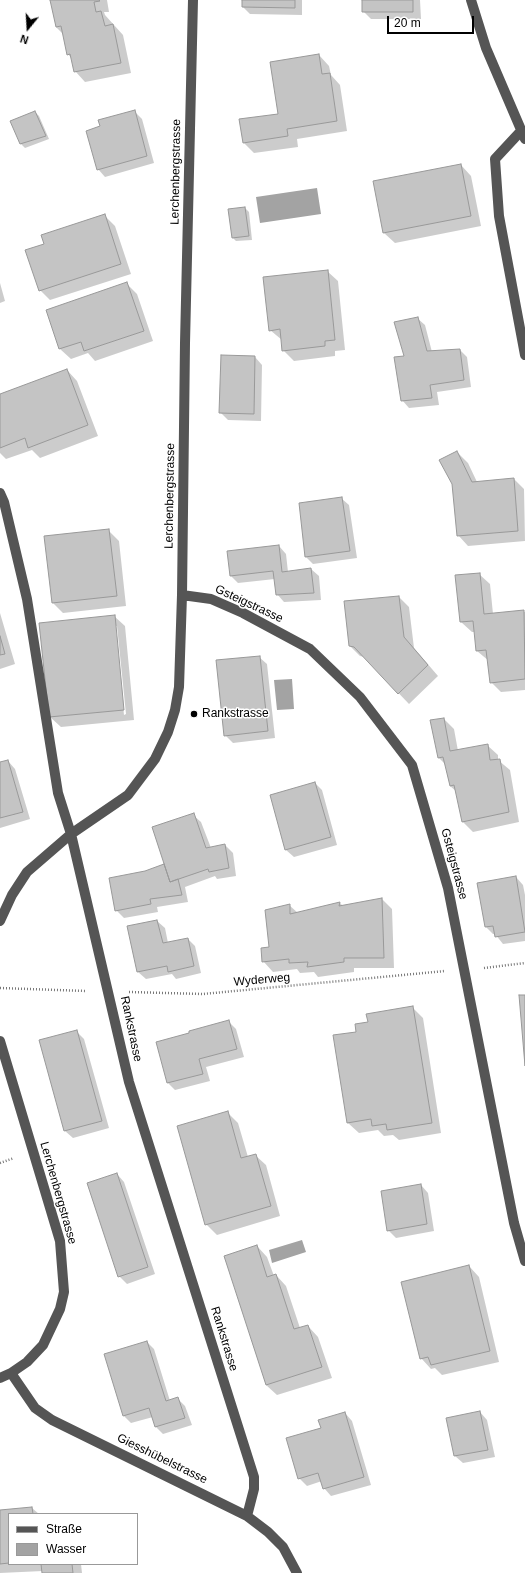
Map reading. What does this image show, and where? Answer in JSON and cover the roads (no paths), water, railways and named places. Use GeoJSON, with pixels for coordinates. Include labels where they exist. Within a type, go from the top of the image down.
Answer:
{"type":"FeatureCollection","features":[{"type":"Feature","properties":{"kind":"street","name":"Lerchenbergstrasse"},"geometry":{"type":"LineString","coordinates":[[0,921],[12,895],[27,872],[71,834],[128,796],[147,771],[162,747],[175,710],[180,687],[185,343],[193,0]]}},
{"type":"Feature","properties":{"kind":"street"},"geometry":{"type":"LineString","coordinates":[[471,0],[486,48],[523,135],[495,159],[499,216],[525,355]]}},
{"type":"Feature","properties":{"kind":"street","name":"Rankstrasse"},"geometry":{"type":"LineString","coordinates":[[0,493],[4,502],[26,599],[58,793],[71,834],[129,1082],[254,1477],[254,1489],[248,1516]]}},
{"type":"Feature","properties":{"kind":"street","name":"Gsteigstrasse"},"geometry":{"type":"LineString","coordinates":[[182,595],[211,599],[243,613],[310,649],[360,696],[412,765],[448,888],[514,1223],[525,1261]]}},
{"type":"Feature","properties":{"kind":"street","name":"Lerchenbergstrasse"},"geometry":{"type":"LineString","coordinates":[[0,1041],[60,1241],[64,1271],[64,1292],[60,1309],[52,1329],[43,1345],[27,1362],[11,1373],[0,1378]]}},
{"type":"Feature","properties":{"kind":"street","name":"Giesshübelstrasse"},"geometry":{"type":"LineString","coordinates":[[11,1373],[35,1408],[52,1420],[248,1516],[268,1532],[283,1547],[297,1573]]}},
{"type":"Feature","properties":{"kind":"water"},"geometry":{"type":"Polygon","coordinates":[[[317,188],[321,214],[260,223],[256,197],[317,188]]]}},
{"type":"Feature","properties":{"kind":"water"},"geometry":{"type":"Polygon","coordinates":[[[292,679],[294,709],[277,710],[274,680],[292,679]]]}},
{"type":"Feature","properties":{"kind":"water"},"geometry":{"type":"Polygon","coordinates":[[[302,1240],[306,1252],[272,1263],[269,1250],[302,1240]]]}},
{"type":"Feature","properties":{"kind":"place","name":"Rankstrasse"},"geometry":{"type":"Point","coordinates":[194,714]}}]}
